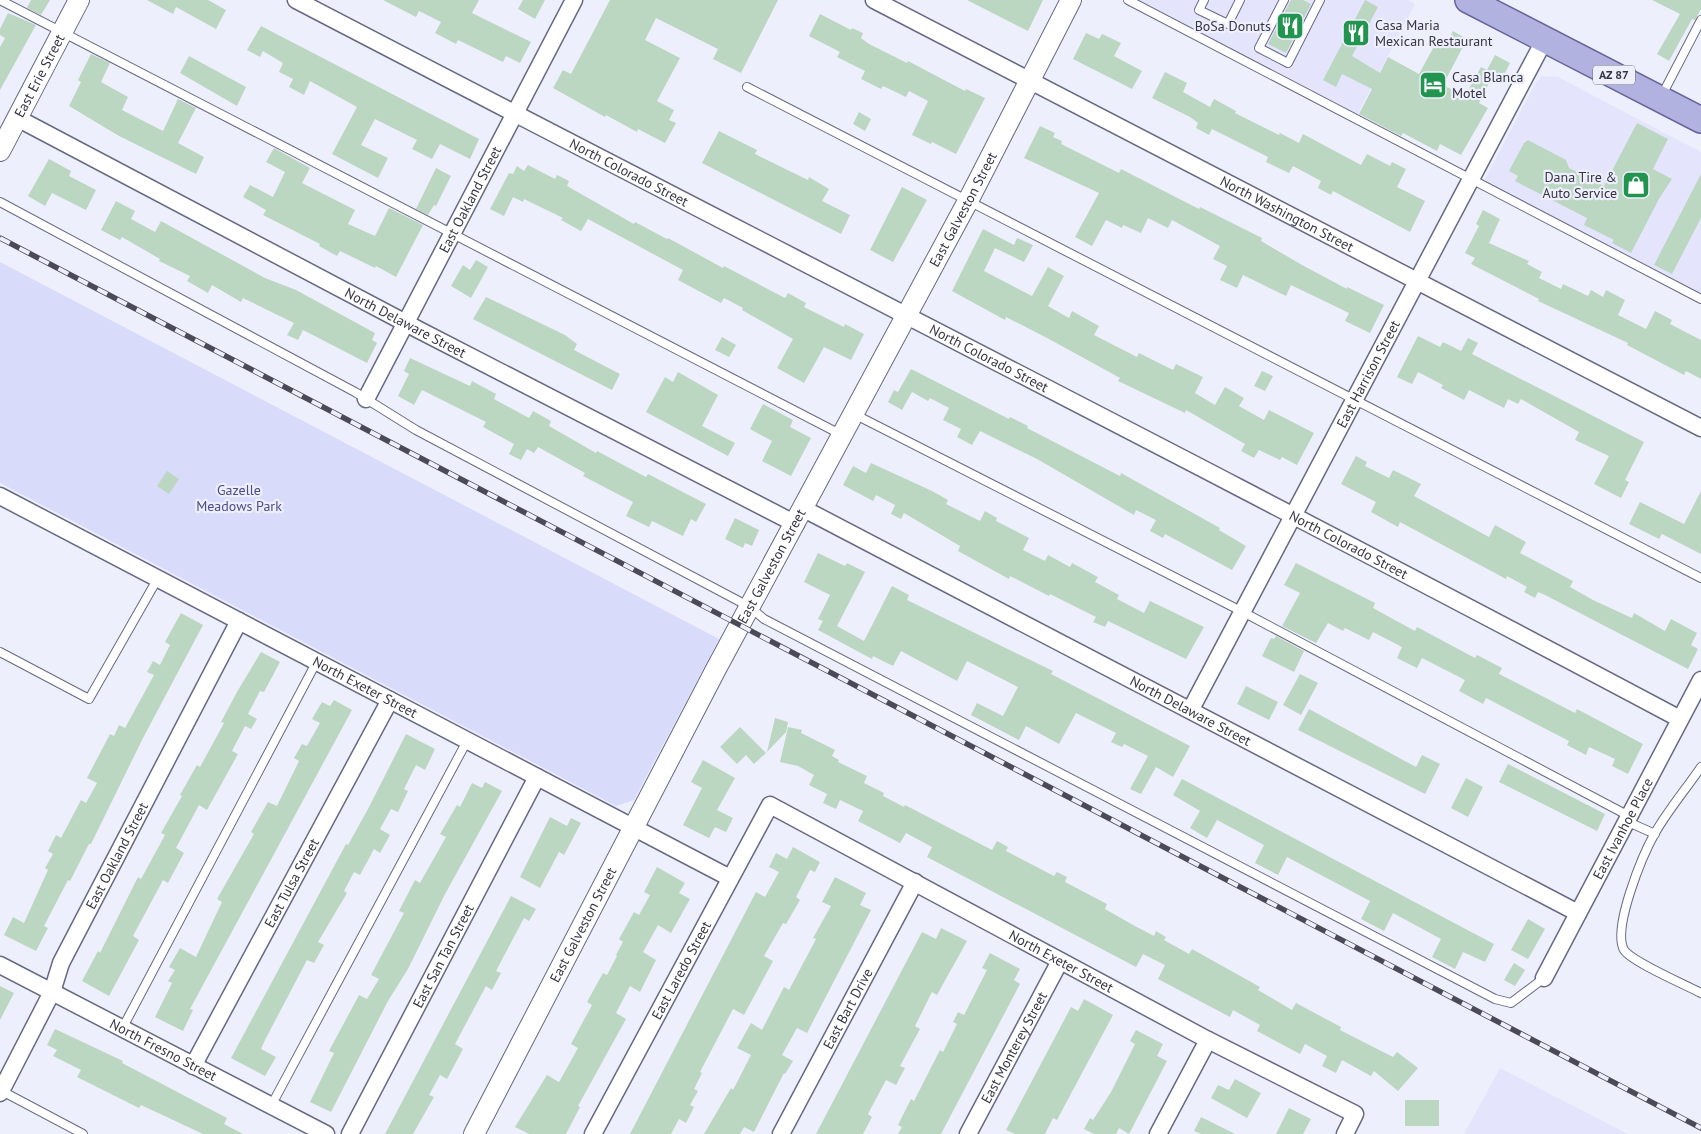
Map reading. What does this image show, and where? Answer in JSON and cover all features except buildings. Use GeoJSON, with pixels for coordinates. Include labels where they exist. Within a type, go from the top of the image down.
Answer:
{"type":"FeatureCollection","features":[{"type":"Feature","properties":{"kind":"main road","name":"AZ 87"},"geometry":{"type":"LineString","coordinates":[[1468,0],[1701,120]]}},
{"type":"Feature","properties":{"kind":"street","name":"East Erie Street"},"geometry":{"type":"LineString","coordinates":[[0,149],[79,0]]}},
{"type":"Feature","properties":{"kind":"street","name":"North Colorado Street"},"geometry":{"type":"LineString","coordinates":[[296,0],[1293,514],[1680,719]]}},
{"type":"Feature","properties":{"kind":"street","name":"East Oakland Street"},"geometry":{"type":"LineString","coordinates":[[366,399],[574,0]]}},
{"type":"Feature","properties":{"kind":"street","name":"North Washington Street"},"geometry":{"type":"LineString","coordinates":[[874,0],[1701,428]]}},
{"type":"Feature","properties":{"kind":"street","name":"East Galveston Street"},"geometry":{"type":"LineString","coordinates":[[474,1134],[750,607],[968,201],[1071,0]]}},
{"type":"Feature","properties":{"kind":"street","name":"East Harrison Street"},"geometry":{"type":"LineString","coordinates":[[1191,709],[1241,611],[1545,39]]}},
{"type":"Feature","properties":{"kind":"street","name":"North Delaware Street"},"geometry":{"type":"LineString","coordinates":[[17,118],[406,323],[1191,709],[1578,914]]}},
{"type":"Feature","properties":{"kind":"street","name":"North Exeter Street"},"geometry":{"type":"LineString","coordinates":[[0,496],[730,878]]}},
{"type":"Feature","properties":{"kind":"street","name":"East Oakland Street"},"geometry":{"type":"LineString","coordinates":[[0,1091],[52,992],[61,963],[239,621]]}},
{"type":"Feature","properties":{"kind":"street","name":"East Ivanhoe Place"},"geometry":{"type":"LineString","coordinates":[[1544,978],[1701,680]]}},
{"type":"Feature","properties":{"kind":"street","name":"East Tulsa Street"},"geometry":{"type":"LineString","coordinates":[[192,1066],[390,700]]}},
{"type":"Feature","properties":{"kind":"street","name":"East San Tan Street"},"geometry":{"type":"LineString","coordinates":[[350,1134],[536,777]]}},
{"type":"Feature","properties":{"kind":"street","name":"North Exeter Street"},"geometry":{"type":"LineString","coordinates":[[770,805],[1208,1040],[1355,1114],[1345,1134]]}},
{"type":"Feature","properties":{"kind":"street","name":"East Laredo Street"},"geometry":{"type":"LineString","coordinates":[[593,1134],[770,805]]}},
{"type":"Feature","properties":{"kind":"street","name":"East Bart Drive"},"geometry":{"type":"LineString","coordinates":[[781,1134],[915,882]]}},
{"type":"Feature","properties":{"kind":"street","name":"East Monterey Street"},"geometry":{"type":"LineString","coordinates":[[968,1134],[1060,961]]}},
{"type":"Feature","properties":{"kind":"street","name":"North Fresno Street"},"geometry":{"type":"LineString","coordinates":[[0,965],[326,1134]]}},
{"type":"Feature","properties":{"kind":"street"},"geometry":{"type":"LineString","coordinates":[[1158,1134],[1208,1040]]}},
{"type":"Feature","properties":{"kind":"lane"},"geometry":{"type":"LineString","coordinates":[[0,0],[843,435]]}},
{"type":"Feature","properties":{"kind":"lane"},"geometry":{"type":"LineString","coordinates":[[1128,0],[1701,299]]}},
{"type":"Feature","properties":{"kind":"lane"},"geometry":{"type":"LineString","coordinates":[[1204,0],[1199,10],[1228,24],[1240,0]]}},
{"type":"Feature","properties":{"kind":"lane"},"geometry":{"type":"LineString","coordinates":[[1284,0],[1259,48],[1288,63],[1320,0]]}},
{"type":"Feature","properties":{"kind":"lane"},"geometry":{"type":"LineString","coordinates":[[1660,98],[1701,20]]}},
{"type":"Feature","properties":{"kind":"lane"},"geometry":{"type":"LineString","coordinates":[[747,87],[1701,578]]}},
{"type":"Feature","properties":{"kind":"lane"},"geometry":{"type":"LineString","coordinates":[[0,202],[366,399],[416,430],[750,607],[764,619],[1494,999],[1510,1003],[1544,978]]}},
{"type":"Feature","properties":{"kind":"lane"},"geometry":{"type":"LineString","coordinates":[[854,414],[1241,611],[1655,834]]}},
{"type":"Feature","properties":{"kind":"lane"},"geometry":{"type":"LineString","coordinates":[[0,652],[89,699],[158,578]]}},
{"type":"Feature","properties":{"kind":"lane"},"geometry":{"type":"LineString","coordinates":[[122,1029],[317,662]]}},
{"type":"Feature","properties":{"kind":"lane"},"geometry":{"type":"LineString","coordinates":[[271,1106],[467,741]]}},
{"type":"Feature","properties":{"kind":"lane"},"geometry":{"type":"LineString","coordinates":[[1701,767],[1655,834],[1628,899],[1621,928],[1624,949],[1636,960],[1701,992]]}},
{"type":"Feature","properties":{"kind":"lane"},"geometry":{"type":"LineString","coordinates":[[0,1091],[83,1134]]}},
{"type":"Feature","properties":{"kind":"shaded area"},"geometry":{"type":"Polygon","coordinates":[[[1135,0],[1408,0],[1415,4],[1356,117],[1135,0]]]}},
{"type":"Feature","properties":{"kind":"shaded area"},"geometry":{"type":"Polygon","coordinates":[[[1542,76],[1558,77],[1701,152],[1701,294],[1484,181],[1535,84],[1542,76]]]}},
{"type":"Feature","properties":{"kind":"shaded area"},"geometry":{"type":"Polygon","coordinates":[[[1500,1068],[1628,1134],[1464,1134],[1500,1068]]]}},
{"type":"Feature","properties":{"kind":"green space","name":"Gazelle Meadows Park"},"geometry":{"type":"Polygon","coordinates":[[[0,262],[719,639],[634,800],[616,806],[0,483],[0,262]]]}},
{"type":"Feature","properties":{"kind":"railway"},"geometry":{"type":"LineString","coordinates":[[0,238],[1701,1128]]}},
{"type":"Feature","properties":{"kind":"place","name":"BoSa Donuts"},"geometry":{"type":"Point","coordinates":[1290,26]}},
{"type":"Feature","properties":{"kind":"place","name":"Casa Maria Mexican Restaurant"},"geometry":{"type":"Point","coordinates":[1356,33]}},
{"type":"Feature","properties":{"kind":"place","name":"Casa Blanca Motel"},"geometry":{"type":"Point","coordinates":[1433,85]}},
{"type":"Feature","properties":{"kind":"place","name":"Dana Tire & Auto Service"},"geometry":{"type":"Point","coordinates":[1636,185]}}]}
